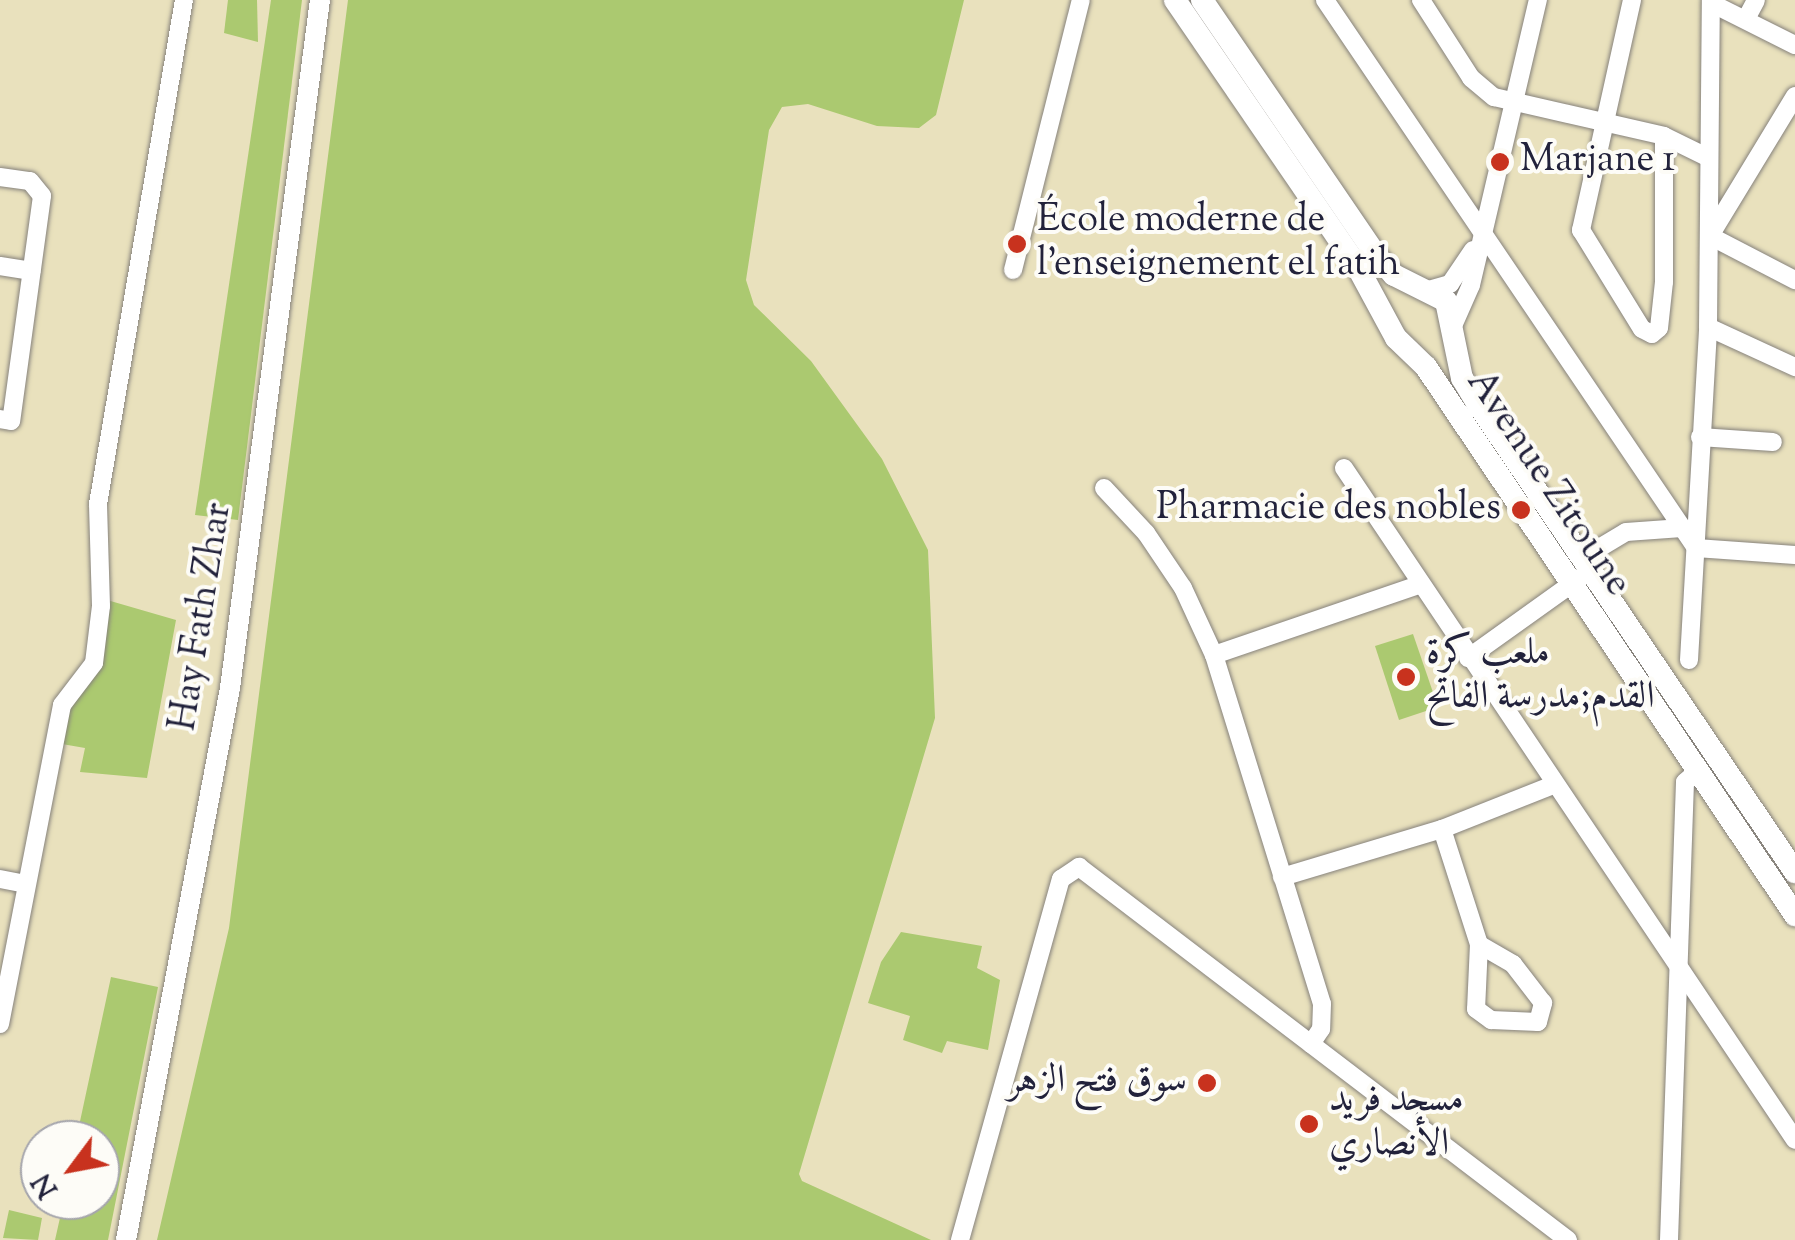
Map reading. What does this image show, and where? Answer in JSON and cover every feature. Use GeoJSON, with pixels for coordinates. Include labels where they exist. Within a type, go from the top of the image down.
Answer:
{"type":"FeatureCollection","features":[{"type":"Feature","properties":{"kind":"main road","name":"Avenue Zitoune"},"geometry":{"type":"LineString","coordinates":[[1174,0],[1398,337],[1426,367],[1581,571],[1795,872]]}},
{"type":"Feature","properties":{"kind":"main road"},"geometry":{"type":"LineString","coordinates":[[1202,0],[1375,254],[1394,275],[1427,290],[1450,309],[1452,328],[1432,350],[1398,337],[1398,300],[1427,290]]}},
{"type":"Feature","properties":{"kind":"main road","name":"Avenue Zitoune"},"geometry":{"type":"LineString","coordinates":[[1452,328],[1462,378],[1698,770],[1795,914]]}},
{"type":"Feature","properties":{"kind":"street"},"geometry":{"type":"LineString","coordinates":[[0,1024],[24,884],[62,705],[94,663],[101,606],[98,504],[184,0]]}},
{"type":"Feature","properties":{"kind":"street","name":"Hay Fath Zhar"},"geometry":{"type":"LineString","coordinates":[[126,1240],[230,688],[320,0]]}},
{"type":"Feature","properties":{"kind":"street"},"geometry":{"type":"LineString","coordinates":[[1013,270],[1081,0]]}},
{"type":"Feature","properties":{"kind":"street"},"geometry":{"type":"LineString","coordinates":[[1326,0],[1481,237],[1696,548]]}},
{"type":"Feature","properties":{"kind":"street"},"geometry":{"type":"LineString","coordinates":[[1421,0],[1471,78],[1494,96],[1664,136],[1710,158]]}},
{"type":"Feature","properties":{"kind":"street"},"geometry":{"type":"LineString","coordinates":[[1452,328],[1481,237],[1538,0]]}},
{"type":"Feature","properties":{"kind":"street"},"geometry":{"type":"LineString","coordinates":[[1632,0],[1581,230],[1642,329],[1652,334],[1659,328],[1664,282],[1664,136]]}},
{"type":"Feature","properties":{"kind":"street"},"geometry":{"type":"LineString","coordinates":[[1746,19],[1756,0]]}},
{"type":"Feature","properties":{"kind":"street"},"geometry":{"type":"LineString","coordinates":[[1689,660],[1708,327],[1711,2],[1795,45]]}},
{"type":"Feature","properties":{"kind":"street"},"geometry":{"type":"LineString","coordinates":[[1710,236],[1795,96]]}},
{"type":"Feature","properties":{"kind":"street"},"geometry":{"type":"LineString","coordinates":[[0,177],[30,181],[40,190],[11,421],[0,419]]}},
{"type":"Feature","properties":{"kind":"street"},"geometry":{"type":"LineString","coordinates":[[1710,236],[1795,280]]}},
{"type":"Feature","properties":{"kind":"street"},"geometry":{"type":"LineString","coordinates":[[1427,290],[1457,276],[1481,237]]}},
{"type":"Feature","properties":{"kind":"street"},"geometry":{"type":"LineString","coordinates":[[0,266],[32,271]]}},
{"type":"Feature","properties":{"kind":"street"},"geometry":{"type":"LineString","coordinates":[[1708,327],[1795,367]]}},
{"type":"Feature","properties":{"kind":"street"},"geometry":{"type":"LineString","coordinates":[[1700,437],[1774,442]]}},
{"type":"Feature","properties":{"kind":"street"},"geometry":{"type":"LineString","coordinates":[[1344,468],[1553,785],[1795,1140]]}},
{"type":"Feature","properties":{"kind":"street"},"geometry":{"type":"LineString","coordinates":[[1104,488],[1146,533],[1184,588],[1214,655],[1323,1012],[1311,1044]]}},
{"type":"Feature","properties":{"kind":"street"},"geometry":{"type":"LineString","coordinates":[[1468,658],[1626,532],[1682,528]]}},
{"type":"Feature","properties":{"kind":"street"},"geometry":{"type":"LineString","coordinates":[[1696,548],[1795,555]]}},
{"type":"Feature","properties":{"kind":"street"},"geometry":{"type":"LineString","coordinates":[[1214,655],[1420,585]]}},
{"type":"Feature","properties":{"kind":"street"},"geometry":{"type":"LineString","coordinates":[[1669,1240],[1685,782],[1698,770]]}},
{"type":"Feature","properties":{"kind":"street"},"geometry":{"type":"LineString","coordinates":[[1282,877],[1442,829],[1553,785]]}},
{"type":"Feature","properties":{"kind":"street"},"geometry":{"type":"LineString","coordinates":[[1442,829],[1479,944],[1480,1014],[1538,1022],[1543,1003],[1513,964],[1479,944]]}},
{"type":"Feature","properties":{"kind":"street"},"geometry":{"type":"LineString","coordinates":[[960,1240],[1068,871],[1090,870],[1568,1240]]}},
{"type":"Feature","properties":{"kind":"street"},"geometry":{"type":"LineString","coordinates":[[0,879],[24,884]]}},
{"type":"Feature","properties":{"kind":"green space"},"geometry":{"type":"Polygon","coordinates":[[[228,0],[257,0],[258,42],[224,33],[228,0]]]}},
{"type":"Feature","properties":{"kind":"green space"},"geometry":{"type":"Polygon","coordinates":[[[271,0],[302,0],[238,520],[195,515],[271,0]]]}},
{"type":"Feature","properties":{"kind":"green space"},"geometry":{"type":"Polygon","coordinates":[[[348,0],[964,0],[936,115],[919,128],[877,126],[808,104],[782,107],[769,130],[746,280],[754,305],[811,361],[882,459],[928,550],[935,718],[799,1174],[802,1181],[931,1240],[157,1240],[229,928],[348,0]]]}},
{"type":"Feature","properties":{"kind":"green space"},"geometry":{"type":"Polygon","coordinates":[[[107,600],[176,620],[147,778],[80,772],[85,748],[62,744],[72,697],[99,668],[107,600]]]}},
{"type":"Feature","properties":{"kind":"green space","name":"ملعب كرة القدم;مدرسة الفاتح"},"geometry":{"type":"Polygon","coordinates":[[[1413,634],[1438,707],[1399,720],[1375,646],[1413,634]]]}},
{"type":"Feature","properties":{"kind":"green space"},"geometry":{"type":"Polygon","coordinates":[[[901,932],[982,946],[977,968],[1000,980],[988,1050],[947,1041],[942,1053],[903,1040],[910,1016],[868,1003],[881,962],[901,932]]]}},
{"type":"Feature","properties":{"kind":"green space"},"geometry":{"type":"Polygon","coordinates":[[[111,977],[158,987],[120,1179],[120,1120],[80,1120],[111,977]]]}},
{"type":"Feature","properties":{"kind":"green space"},"geometry":{"type":"Polygon","coordinates":[[[9,1210],[20,1213],[20,1220],[42,1220],[38,1240],[3,1238],[9,1210]]]}},
{"type":"Feature","properties":{"kind":"green space"},"geometry":{"type":"Polygon","coordinates":[[[60,1220],[112,1220],[108,1240],[55,1240],[60,1220]]]}},
{"type":"Feature","properties":{"kind":"place","name":"Marjane 1"},"geometry":{"type":"Point","coordinates":[1500,162]}},
{"type":"Feature","properties":{"kind":"place","name":"École moderne de l'enseignement el fatih"},"geometry":{"type":"Point","coordinates":[1017,244]}},
{"type":"Feature","properties":{"kind":"place","name":"Pharmacie des nobles"},"geometry":{"type":"Point","coordinates":[1521,510]}},
{"type":"Feature","properties":{"kind":"place","name":"ملعب كرة القدم;مدرسة الفاتح"},"geometry":{"type":"Point","coordinates":[1406,677]}},
{"type":"Feature","properties":{"kind":"place","name":"سوق فتح الزهر"},"geometry":{"type":"Point","coordinates":[1207,1083]}},
{"type":"Feature","properties":{"kind":"place","name":"مسجد فريد الأنصاري"},"geometry":{"type":"Point","coordinates":[1309,1124]}}]}
